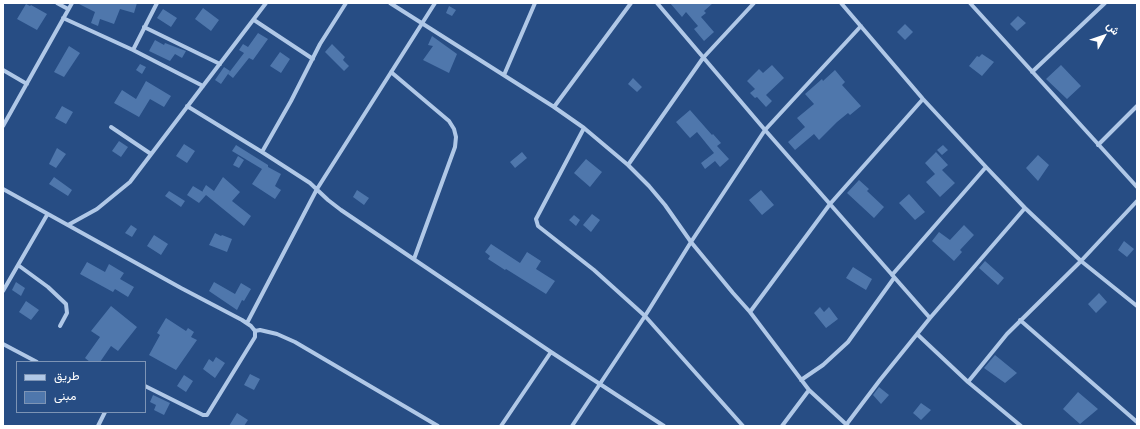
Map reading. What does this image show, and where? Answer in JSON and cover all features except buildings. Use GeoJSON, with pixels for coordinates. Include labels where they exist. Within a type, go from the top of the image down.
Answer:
{"type":"FeatureCollection","features":[{"type":"Feature","properties":{"kind":"street"},"geometry":{"type":"LineString","coordinates":[[57,3],[68,9]]}},
{"type":"Feature","properties":{"kind":"street"},"geometry":{"type":"LineString","coordinates":[[3,126],[72,3]]}},
{"type":"Feature","properties":{"kind":"street"},"geometry":{"type":"LineString","coordinates":[[133,50],[157,3]]}},
{"type":"Feature","properties":{"kind":"street"},"geometry":{"type":"LineString","coordinates":[[68,225],[97,209],[130,182],[266,3]]}},
{"type":"Feature","properties":{"kind":"street"},"geometry":{"type":"LineString","coordinates":[[262,152],[331,25],[346,3]]}},
{"type":"Feature","properties":{"kind":"street"},"geometry":{"type":"LineString","coordinates":[[390,3],[554,107],[584,128],[628,165],[665,205],[691,242],[750,312],[808,390],[847,425],[880,380],[930,318],[1025,208]]}},
{"type":"Feature","properties":{"kind":"street"},"geometry":{"type":"LineString","coordinates":[[247,323],[317,189],[435,3]]}},
{"type":"Feature","properties":{"kind":"street"},"geometry":{"type":"LineString","coordinates":[[504,75],[535,3]]}},
{"type":"Feature","properties":{"kind":"street"},"geometry":{"type":"LineString","coordinates":[[554,107],[631,3]]}},
{"type":"Feature","properties":{"kind":"street"},"geometry":{"type":"LineString","coordinates":[[657,3],[765,130],[930,318]]}},
{"type":"Feature","properties":{"kind":"street"},"geometry":{"type":"LineString","coordinates":[[628,165],[703,58],[754,3]]}},
{"type":"Feature","properties":{"kind":"street"},"geometry":{"type":"LineString","coordinates":[[841,3],[923,99],[1025,208],[1081,261],[1137,306]]}},
{"type":"Feature","properties":{"kind":"street"},"geometry":{"type":"LineString","coordinates":[[970,3],[1137,187]]}},
{"type":"Feature","properties":{"kind":"street"},"geometry":{"type":"LineString","coordinates":[[1032,72],[1105,3]]}},
{"type":"Feature","properties":{"kind":"street"},"geometry":{"type":"LineString","coordinates":[[63,18],[133,50],[203,86]]}},
{"type":"Feature","properties":{"kind":"street"},"geometry":{"type":"LineString","coordinates":[[254,20],[313,59]]}},
{"type":"Feature","properties":{"kind":"street"},"geometry":{"type":"LineString","coordinates":[[572,426],[765,130],[861,26]]}},
{"type":"Feature","properties":{"kind":"street"},"geometry":{"type":"LineString","coordinates":[[144,27],[220,64]]}},
{"type":"Feature","properties":{"kind":"street"},"geometry":{"type":"LineString","coordinates":[[3,70],[27,84]]}},
{"type":"Feature","properties":{"kind":"street"},"geometry":{"type":"LineString","coordinates":[[391,72],[449,121],[454,129],[456,138],[455,146],[414,259]]}},
{"type":"Feature","properties":{"kind":"street"},"geometry":{"type":"LineString","coordinates":[[750,312],[830,204],[923,99]]}},
{"type":"Feature","properties":{"kind":"street"},"geometry":{"type":"LineString","coordinates":[[188,106],[262,152],[317,189],[335,205],[414,259],[551,352],[664,426]]}},
{"type":"Feature","properties":{"kind":"street"},"geometry":{"type":"LineString","coordinates":[[1098,145],[1137,106]]}},
{"type":"Feature","properties":{"kind":"street"},"geometry":{"type":"LineString","coordinates":[[111,127],[151,154]]}},
{"type":"Feature","properties":{"kind":"street"},"geometry":{"type":"LineString","coordinates":[[584,128],[536,219],[537,222],[541,228],[594,270],[645,316],[744,426]]}},
{"type":"Feature","properties":{"kind":"street"},"geometry":{"type":"LineString","coordinates":[[801,380],[823,365],[848,342],[893,276],[986,167]]}},
{"type":"Feature","properties":{"kind":"street"},"geometry":{"type":"LineString","coordinates":[[3,189],[247,323],[255,331]]}},
{"type":"Feature","properties":{"kind":"street"},"geometry":{"type":"LineString","coordinates":[[968,382],[1003,338],[1081,261],[1137,201]]}},
{"type":"Feature","properties":{"kind":"street"},"geometry":{"type":"LineString","coordinates":[[3,291],[48,215]]}},
{"type":"Feature","properties":{"kind":"street"},"geometry":{"type":"LineString","coordinates":[[18,264],[48,287],[66,304],[67,314],[60,326]]}},
{"type":"Feature","properties":{"kind":"street"},"geometry":{"type":"LineString","coordinates":[[1020,320],[1137,422]]}},
{"type":"Feature","properties":{"kind":"street"},"geometry":{"type":"LineString","coordinates":[[255,331],[260,330],[277,334],[295,342],[438,426]]}},
{"type":"Feature","properties":{"kind":"street"},"geometry":{"type":"LineString","coordinates":[[146,386],[203,415],[207,415],[255,336],[255,331]]}},
{"type":"Feature","properties":{"kind":"street"},"geometry":{"type":"LineString","coordinates":[[917,334],[968,382],[1021,426]]}},
{"type":"Feature","properties":{"kind":"street"},"geometry":{"type":"LineString","coordinates":[[3,344],[35,361]]}},
{"type":"Feature","properties":{"kind":"street"},"geometry":{"type":"LineString","coordinates":[[501,426],[551,352]]}},
{"type":"Feature","properties":{"kind":"street"},"geometry":{"type":"LineString","coordinates":[[782,426],[808,390]]}},
{"type":"Feature","properties":{"kind":"street"},"geometry":{"type":"LineString","coordinates":[[98,426],[104,413]]}}]}
